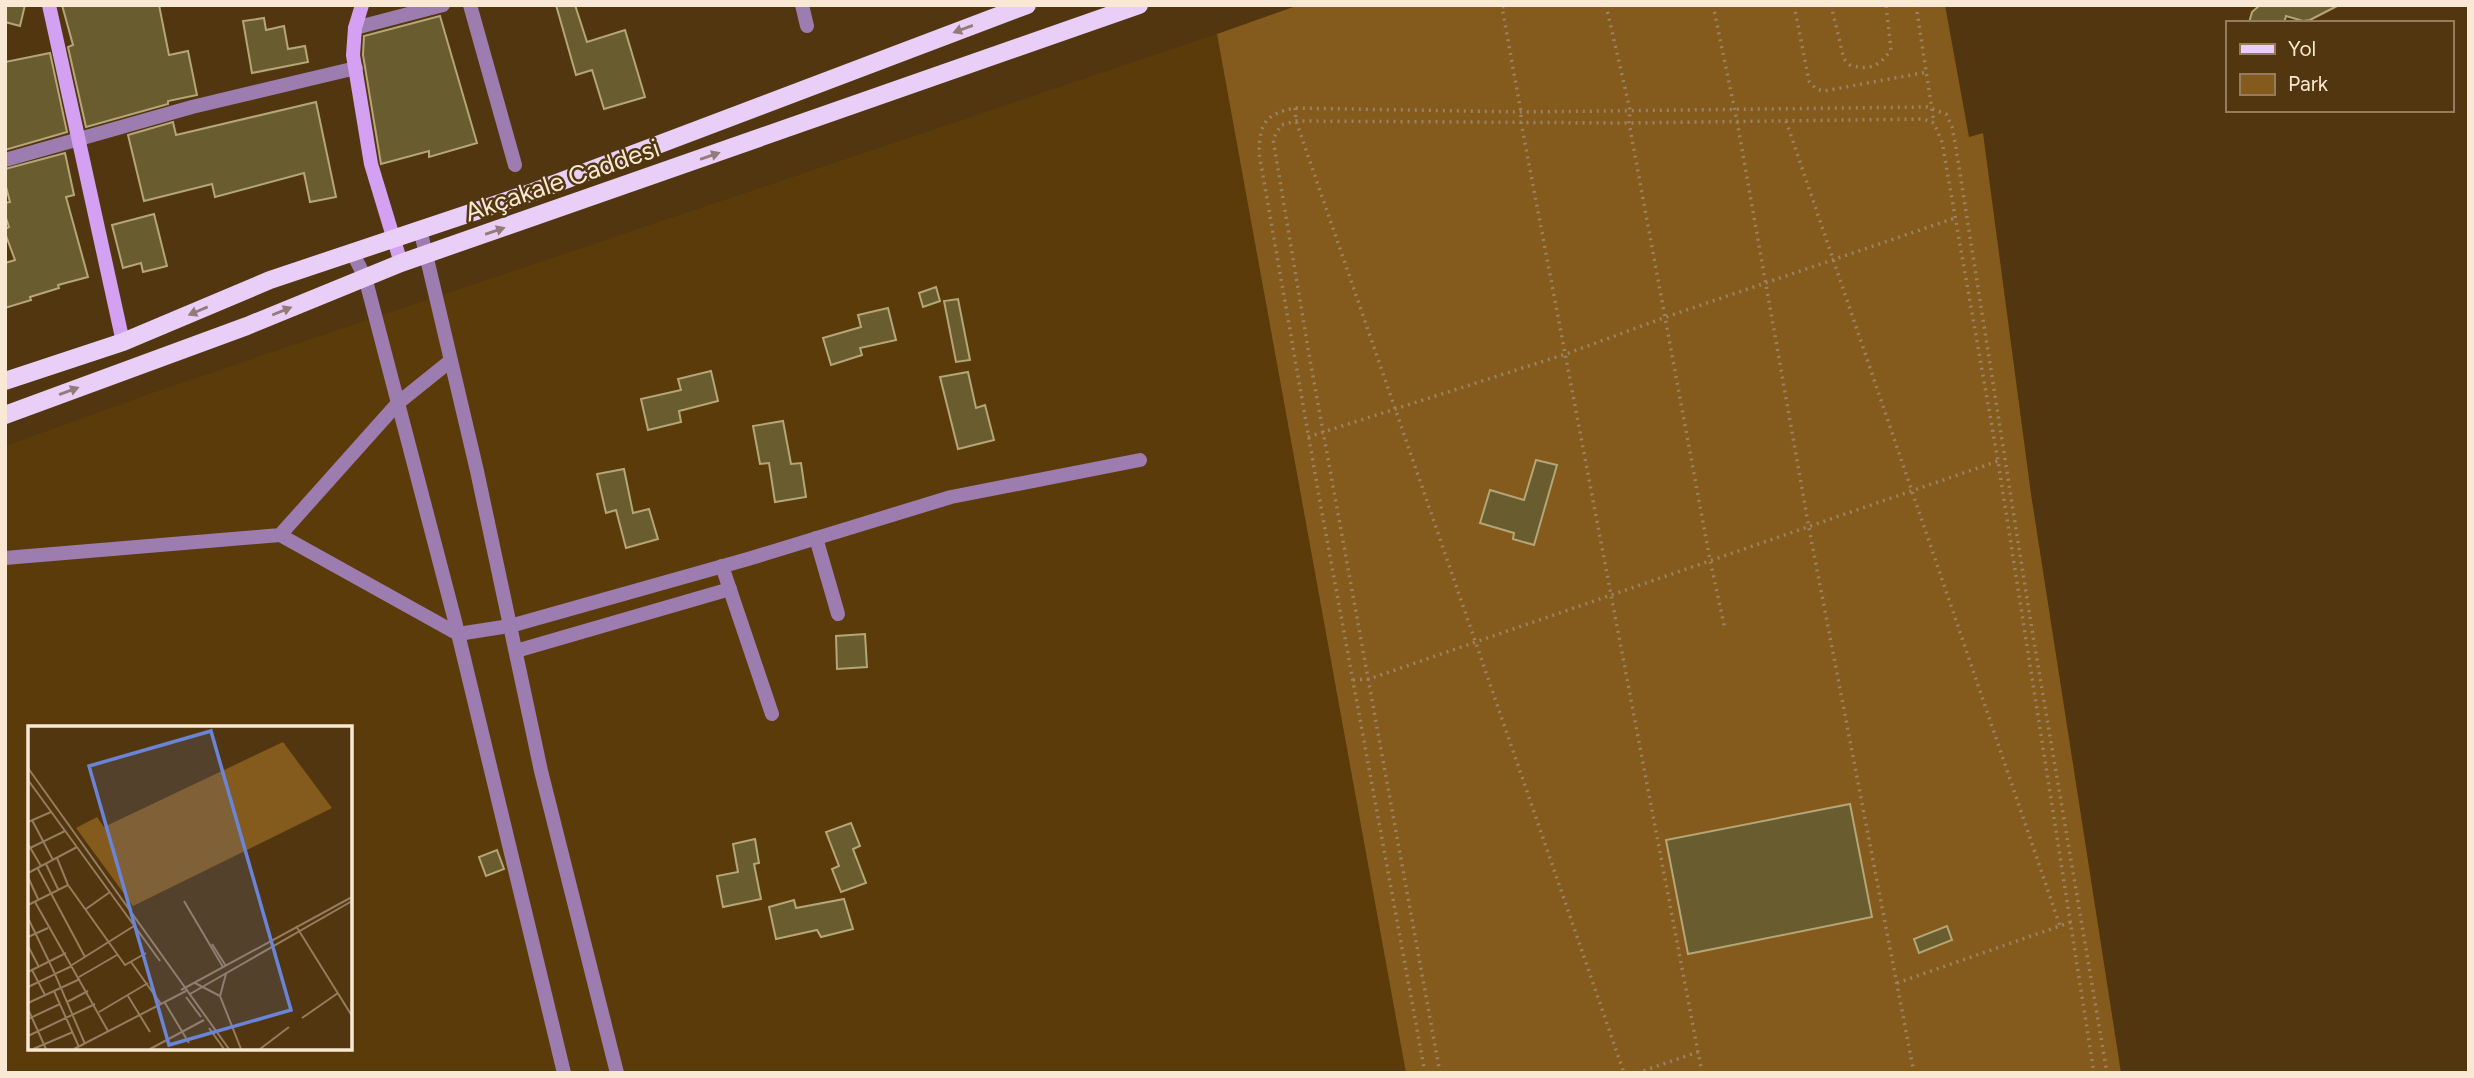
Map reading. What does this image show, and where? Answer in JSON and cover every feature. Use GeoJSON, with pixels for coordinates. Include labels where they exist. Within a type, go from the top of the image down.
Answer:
{"type":"FeatureCollection","features":[{"type":"Feature","properties":{"kind":"main road","name":"Akçakale Caddesi"},"geometry":{"type":"LineString","coordinates":[[5,381],[123,342],[270,280],[533,192],[1027,5]]}},
{"type":"Feature","properties":{"kind":"main road","name":"Akçakale Caddesi"},"geometry":{"type":"LineString","coordinates":[[5,415],[247,326],[401,263],[1139,5]]}},
{"type":"Feature","properties":{"kind":"street"},"geometry":{"type":"LineString","coordinates":[[49,5],[123,342]]}},
{"type":"Feature","properties":{"kind":"street"},"geometry":{"type":"LineString","coordinates":[[362,5],[355,28],[353,55],[371,164],[401,263]]}},
{"type":"Feature","properties":{"kind":"street"},"geometry":{"type":"LineString","coordinates":[[355,28],[443,5]]}},
{"type":"Feature","properties":{"kind":"street"},"geometry":{"type":"LineString","coordinates":[[470,5],[514,165]]}},
{"type":"Feature","properties":{"kind":"street"},"geometry":{"type":"LineString","coordinates":[[802,5],[807,26]]}},
{"type":"Feature","properties":{"kind":"street"},"geometry":{"type":"LineString","coordinates":[[5,160],[192,107],[356,68]]}},
{"type":"Feature","properties":{"kind":"street"},"geometry":{"type":"LineString","coordinates":[[420,229],[449,362],[477,471],[541,771],[617,1073]]}},
{"type":"Feature","properties":{"kind":"street"},"geometry":{"type":"LineString","coordinates":[[352,252],[365,277],[458,634],[564,1073]]}},
{"type":"Feature","properties":{"kind":"street"},"geometry":{"type":"LineString","coordinates":[[280,535],[398,403],[449,362]]}},
{"type":"Feature","properties":{"kind":"street"},"geometry":{"type":"LineString","coordinates":[[5,558],[280,535],[458,634],[510,626],[951,497],[1140,460]]}},
{"type":"Feature","properties":{"kind":"street"},"geometry":{"type":"LineString","coordinates":[[816,538],[838,614]]}},
{"type":"Feature","properties":{"kind":"street"},"geometry":{"type":"LineString","coordinates":[[722,566],[772,714]]}},
{"type":"Feature","properties":{"kind":"street"},"geometry":{"type":"LineString","coordinates":[[516,651],[730,589]]}},
{"type":"Feature","properties":{"kind":"path"},"geometry":{"type":"LineString","coordinates":[[1511,5],[1502,7],[1521,122],[1702,1073]]}},
{"type":"Feature","properties":{"kind":"path"},"geometry":{"type":"LineString","coordinates":[[1606,5],[1629,110],[1629,122],[1710,560],[1725,629]]}},
{"type":"Feature","properties":{"kind":"path"},"geometry":{"type":"LineString","coordinates":[[1713,5],[1737,121],[1810,528],[1914,1073]]}},
{"type":"Feature","properties":{"kind":"path"},"geometry":{"type":"LineString","coordinates":[[1794,5],[1809,81],[1816,89],[1824,91],[1927,72]]}},
{"type":"Feature","properties":{"kind":"path"},"geometry":{"type":"LineString","coordinates":[[1831,5],[1844,59],[1850,65],[1872,68],[1881,64],[1891,50],[1886,5]]}},
{"type":"Feature","properties":{"kind":"path"},"geometry":{"type":"LineString","coordinates":[[1916,5],[1934,123],[1942,142],[1998,461],[2094,1073]]}},
{"type":"Feature","properties":{"kind":"path"},"geometry":{"type":"LineString","coordinates":[[1295,108],[1296,121],[1624,1073]]}},
{"type":"Feature","properties":{"kind":"path"},"geometry":{"type":"LineString","coordinates":[[1425,1073],[1308,438],[1259,153],[1259,134],[1264,121],[1275,113],[1295,108],[1521,112],[1933,108],[1946,114],[1954,138],[2031,624],[2107,1073]]}},
{"type":"Feature","properties":{"kind":"path"},"geometry":{"type":"LineString","coordinates":[[1440,1073],[1273,139],[1281,125],[1296,121],[1923,119],[1934,123]]}},
{"type":"Feature","properties":{"kind":"path"},"geometry":{"type":"LineString","coordinates":[[1786,121],[2060,926]]}},
{"type":"Feature","properties":{"kind":"path"},"geometry":{"type":"LineString","coordinates":[[1308,438],[1566,354],[1765,282],[1955,218]]}},
{"type":"Feature","properties":{"kind":"path"},"geometry":{"type":"LineString","coordinates":[[1353,680],[1369,679],[1998,461]]}},
{"type":"Feature","properties":{"kind":"path"},"geometry":{"type":"LineString","coordinates":[[1897,983],[2071,922]]}},
{"type":"Feature","properties":{"kind":"path"},"geometry":{"type":"LineString","coordinates":[[1637,1073],[1698,1052]]}},
{"type":"Feature","properties":{"kind":"shaded area"},"geometry":{"type":"Polygon","coordinates":[[[1217,34],[1406,1073],[5,1073],[5,446],[169,387],[1217,34]]]}},
{"type":"Feature","properties":{"kind":"green space"},"geometry":{"type":"Polygon","coordinates":[[[1299,5],[1945,5],[1969,137],[1983,133],[2031,494],[2121,1073],[1406,1073],[1217,34],[1299,5]]]}},
{"type":"Feature","properties":{"kind":"building"},"geometry":{"type":"Polygon","coordinates":[[[5,5],[25,5],[20,26],[5,22],[5,5]]]}},
{"type":"Feature","properties":{"kind":"building"},"geometry":{"type":"Polygon","coordinates":[[[62,5],[159,5],[169,55],[188,51],[197,95],[168,101],[168,104],[86,127],[68,47],[73,45],[62,5]]]}},
{"type":"Feature","properties":{"kind":"building"},"geometry":{"type":"Polygon","coordinates":[[[556,5],[575,5],[587,42],[625,30],[645,97],[604,109],[592,70],[576,75],[556,5]]]}},
{"type":"Feature","properties":{"kind":"building"},"geometry":{"type":"Polygon","coordinates":[[[2260,5],[2339,5],[2303,21],[2286,16],[2285,21],[2250,21],[2252,12],[2260,5]]]}},
{"type":"Feature","properties":{"kind":"building"},"geometry":{"type":"Polygon","coordinates":[[[440,16],[477,143],[429,157],[429,151],[381,164],[363,55],[364,36],[440,16]]]}},
{"type":"Feature","properties":{"kind":"building"},"geometry":{"type":"Polygon","coordinates":[[[264,18],[266,30],[284,26],[288,49],[305,46],[308,62],[252,73],[243,21],[264,18]]]}},
{"type":"Feature","properties":{"kind":"building"},"geometry":{"type":"Polygon","coordinates":[[[50,53],[67,132],[5,150],[5,62],[50,53]]]}},
{"type":"Feature","properties":{"kind":"building"},"geometry":{"type":"Polygon","coordinates":[[[316,102],[336,197],[310,202],[304,173],[215,197],[212,184],[144,201],[128,135],[173,122],[176,135],[316,102]]]}},
{"type":"Feature","properties":{"kind":"building"},"geometry":{"type":"Polygon","coordinates":[[[65,153],[74,195],[66,197],[88,277],[58,285],[59,288],[5,308],[5,263],[15,260],[5,233],[5,229],[9,227],[5,203],[10,202],[5,169],[65,153]]]}},
{"type":"Feature","properties":{"kind":"building"},"geometry":{"type":"Polygon","coordinates":[[[154,214],[167,266],[143,272],[141,263],[123,268],[112,225],[154,214]]]}},
{"type":"Feature","properties":{"kind":"building"},"geometry":{"type":"Polygon","coordinates":[[[936,287],[940,301],[923,307],[919,293],[936,287]]]}},
{"type":"Feature","properties":{"kind":"building"},"geometry":{"type":"Polygon","coordinates":[[[958,299],[970,360],[956,362],[944,301],[958,299]]]}},
{"type":"Feature","properties":{"kind":"building"},"geometry":{"type":"Polygon","coordinates":[[[888,308],[896,340],[860,348],[862,355],[831,365],[823,338],[861,327],[858,315],[888,308]]]}},
{"type":"Feature","properties":{"kind":"building"},"geometry":{"type":"Polygon","coordinates":[[[711,371],[718,401],[679,411],[681,422],[648,430],[641,399],[681,390],[678,379],[711,371]]]}},
{"type":"Feature","properties":{"kind":"building"},"geometry":{"type":"Polygon","coordinates":[[[968,372],[976,408],[985,405],[994,440],[958,449],[940,377],[968,372]]]}},
{"type":"Feature","properties":{"kind":"building"},"geometry":{"type":"Polygon","coordinates":[[[783,421],[791,464],[801,463],[806,497],[775,502],[769,463],[760,464],[753,426],[783,421]]]}},
{"type":"Feature","properties":{"kind":"building"},"geometry":{"type":"Polygon","coordinates":[[[1536,460],[1557,465],[1534,545],[1513,539],[1514,533],[1480,523],[1490,490],[1524,500],[1536,460]]]}},
{"type":"Feature","properties":{"kind":"building"},"geometry":{"type":"Polygon","coordinates":[[[624,469],[633,513],[649,509],[658,539],[626,548],[616,510],[606,513],[597,474],[624,469]]]}},
{"type":"Feature","properties":{"kind":"building"},"geometry":{"type":"Polygon","coordinates":[[[865,634],[867,667],[837,669],[836,636],[865,634]]]}},
{"type":"Feature","properties":{"kind":"building"},"geometry":{"type":"Polygon","coordinates":[[[1850,804],[1872,917],[1688,954],[1666,840],[1850,804]]]}},
{"type":"Feature","properties":{"kind":"building"},"geometry":{"type":"Polygon","coordinates":[[[851,823],[860,846],[853,849],[866,883],[841,892],[832,869],[839,866],[826,832],[851,823]]]}},
{"type":"Feature","properties":{"kind":"building"},"geometry":{"type":"Polygon","coordinates":[[[755,839],[759,863],[754,864],[761,899],[723,907],[717,876],[738,872],[733,844],[755,839]]]}},
{"type":"Feature","properties":{"kind":"building"},"geometry":{"type":"Polygon","coordinates":[[[497,850],[504,869],[486,876],[479,857],[497,850]]]}},
{"type":"Feature","properties":{"kind":"building"},"geometry":{"type":"Polygon","coordinates":[[[844,899],[853,929],[821,937],[817,930],[776,939],[769,907],[794,900],[796,908],[844,899]]]}},
{"type":"Feature","properties":{"kind":"building"},"geometry":{"type":"Polygon","coordinates":[[[1947,926],[1952,940],[1919,953],[1914,939],[1947,926]]]}}]}
